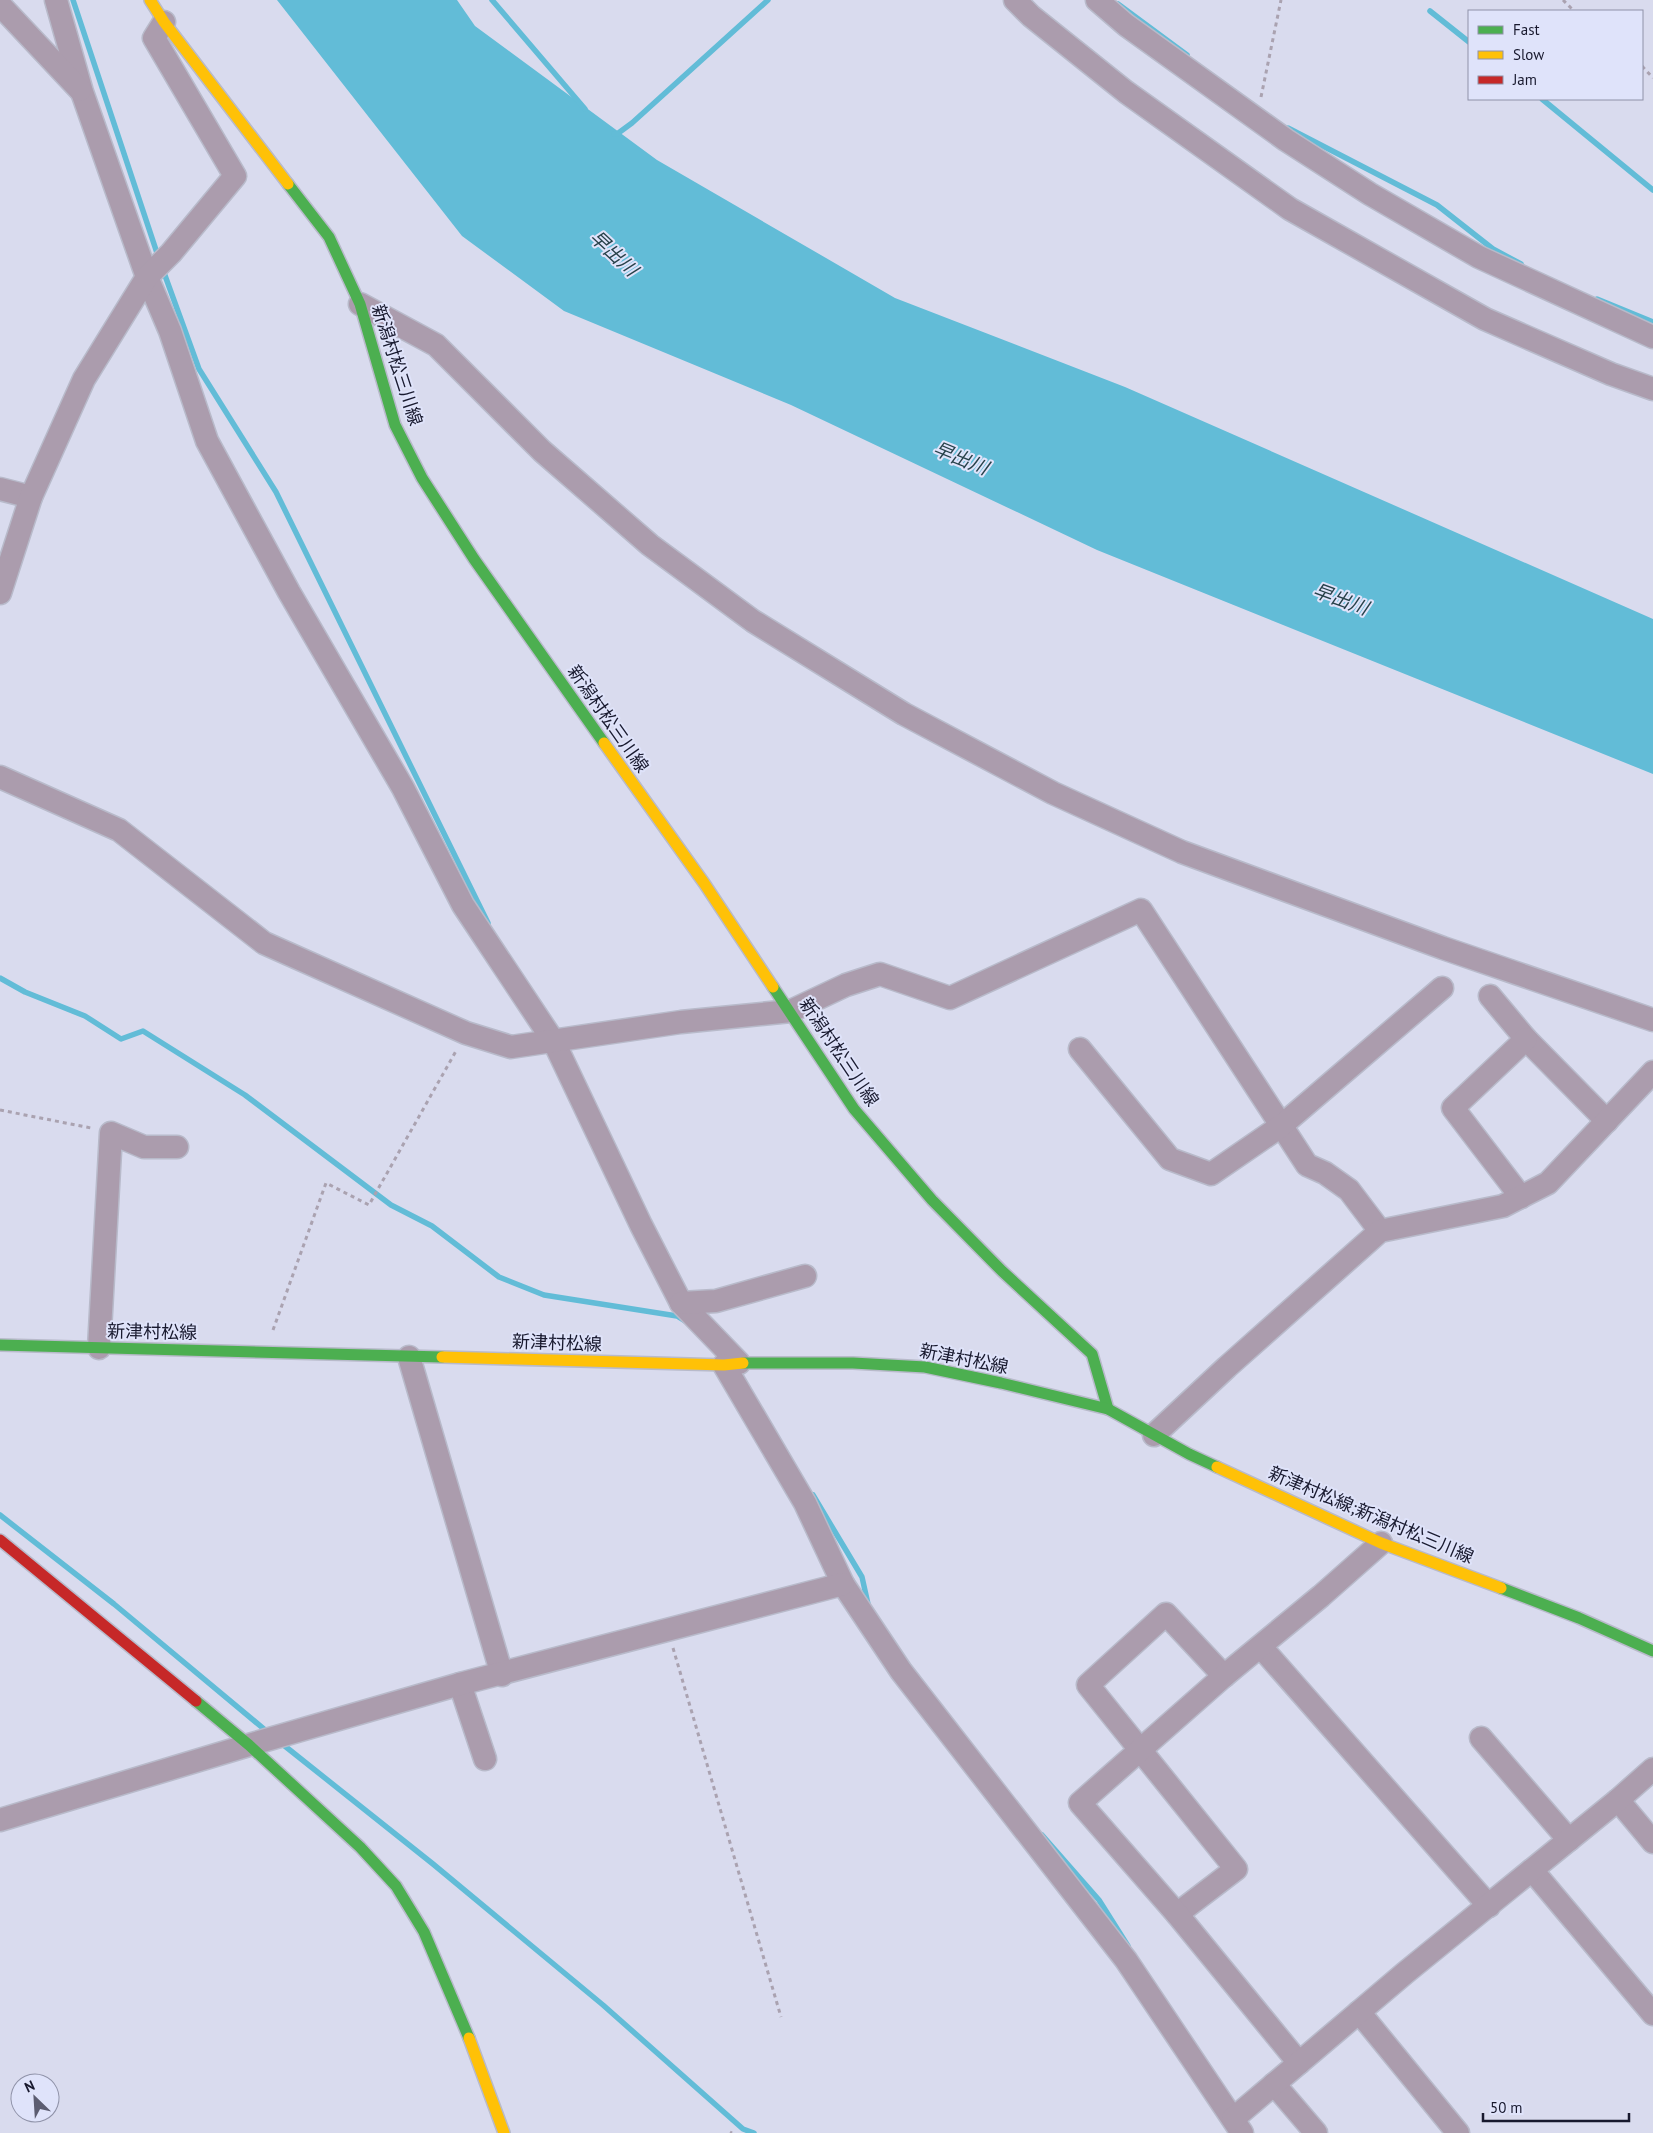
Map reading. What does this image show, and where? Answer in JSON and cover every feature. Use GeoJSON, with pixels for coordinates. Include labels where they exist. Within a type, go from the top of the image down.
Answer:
{"type":"FeatureCollection","features":[{"type":"Feature","properties":{"kind":"main road","name":"新潟村松三川線"},"geometry":{"type":"LineString","coordinates":[[150,0],[164,22],[329,237],[360,304],[396,425],[422,478],[474,559],[704,883],[791,1011],[854,1109],[932,1200],[1002,1271],[1092,1354],[1108,1410]]}},
{"type":"Feature","properties":{"kind":"main road","name":"新津村松線"},"geometry":{"type":"LineString","coordinates":[[0,1345],[732,1364],[853,1363],[925,1367],[1001,1383],[1108,1410]]}},
{"type":"Feature","properties":{"kind":"main road","name":"新津村松線;新潟村松三川線"},"geometry":{"type":"LineString","coordinates":[[1108,1410],[1189,1454],[1382,1543],[1579,1618],[1653,1651]]}},
{"type":"Feature","properties":{"kind":"main road"},"geometry":{"type":"LineString","coordinates":[[0,1540],[249,1745],[360,1847],[396,1886],[424,1932],[465,2027],[504,2133]]}},
{"type":"Feature","properties":{"kind":"street"},"geometry":{"type":"LineString","coordinates":[[56,0],[82,92],[147,277],[170,332],[207,441],[294,600],[403,788],[464,904],[554,1042],[641,1225],[681,1303],[732,1364],[805,1503],[842,1584],[901,1671],[1126,1960],[1237,2126],[1274,2084],[1653,1769]]}},
{"type":"Feature","properties":{"kind":"street"},"geometry":{"type":"LineString","coordinates":[[1015,0],[1031,16],[1126,92],[1290,209],[1485,319],[1611,374],[1653,389]]}},
{"type":"Feature","properties":{"kind":"street"},"geometry":{"type":"LineString","coordinates":[[1097,0],[1126,25],[1249,114],[1370,194],[1479,257],[1653,337]]}},
{"type":"Feature","properties":{"kind":"street"},"geometry":{"type":"LineString","coordinates":[[0,5],[82,92]]}},
{"type":"Feature","properties":{"kind":"street"},"geometry":{"type":"LineString","coordinates":[[0,593],[31,497],[84,379],[147,277],[171,253],[235,176],[154,38],[164,22]]}},
{"type":"Feature","properties":{"kind":"street"},"geometry":{"type":"LineString","coordinates":[[360,304],[436,345],[542,451],[650,545],[753,621],[904,714],[1053,793],[1182,852],[1443,948],[1653,1020]]}},
{"type":"Feature","properties":{"kind":"street"},"geometry":{"type":"LineString","coordinates":[[0,489],[31,497]]}},
{"type":"Feature","properties":{"kind":"street"},"geometry":{"type":"LineString","coordinates":[[0,777],[119,830],[264,943],[466,1033],[511,1047],[681,1022],[791,1011],[846,985],[880,974],[950,998],[1141,910],[1307,1165],[1325,1173],[1349,1190],[1380,1231]]}},
{"type":"Feature","properties":{"kind":"street"},"geometry":{"type":"LineString","coordinates":[[1080,1049],[1170,1159],[1211,1174],[1281,1126],[1442,988]]}},
{"type":"Feature","properties":{"kind":"street"},"geometry":{"type":"LineString","coordinates":[[1490,996],[1526,1039],[1608,1121]]}},
{"type":"Feature","properties":{"kind":"street"},"geometry":{"type":"LineString","coordinates":[[1521,1197],[1453,1108],[1526,1039]]}},
{"type":"Feature","properties":{"kind":"street"},"geometry":{"type":"LineString","coordinates":[[1154,1435],[1227,1367],[1380,1231],[1503,1206],[1548,1183],[1653,1072]]}},
{"type":"Feature","properties":{"kind":"street"},"geometry":{"type":"LineString","coordinates":[[99,1348],[112,1132],[144,1146],[177,1147]]}},
{"type":"Feature","properties":{"kind":"street"},"geometry":{"type":"LineString","coordinates":[[681,1303],[716,1301],[805,1276]]}},
{"type":"Feature","properties":{"kind":"street"},"geometry":{"type":"LineString","coordinates":[[409,1357],[502,1675]]}},
{"type":"Feature","properties":{"kind":"street"},"geometry":{"type":"LineString","coordinates":[[1299,2063],[1177,1914],[1080,1803],[1224,1676],[1261,1647],[1382,1543]]}},
{"type":"Feature","properties":{"kind":"street"},"geometry":{"type":"LineString","coordinates":[[0,1820],[460,1684],[502,1675],[842,1584]]}},
{"type":"Feature","properties":{"kind":"street"},"geometry":{"type":"LineString","coordinates":[[1177,1914],[1236,1869],[1088,1685],[1166,1614],[1224,1676]]}},
{"type":"Feature","properties":{"kind":"street"},"geometry":{"type":"LineString","coordinates":[[1261,1647],[1488,1906]]}},
{"type":"Feature","properties":{"kind":"street"},"geometry":{"type":"LineString","coordinates":[[460,1684],[485,1759]]}},
{"type":"Feature","properties":{"kind":"street"},"geometry":{"type":"LineString","coordinates":[[1481,1738],[1569,1840]]}},
{"type":"Feature","properties":{"kind":"street"},"geometry":{"type":"LineString","coordinates":[[1618,1800],[1653,1842]]}},
{"type":"Feature","properties":{"kind":"street"},"geometry":{"type":"LineString","coordinates":[[1532,1870],[1653,2014]]}},
{"type":"Feature","properties":{"kind":"street"},"geometry":{"type":"LineString","coordinates":[[1359,2012],[1458,2133]]}},
{"type":"Feature","properties":{"kind":"street"},"geometry":{"type":"LineString","coordinates":[[1274,2084],[1316,2133]]}},
{"type":"Feature","properties":{"kind":"path"},"geometry":{"type":"LineString","coordinates":[[1262,96],[1281,0]]}},
{"type":"Feature","properties":{"kind":"path"},"geometry":{"type":"LineString","coordinates":[[1563,0],[1573,10]]}},
{"type":"Feature","properties":{"kind":"path"},"geometry":{"type":"LineString","coordinates":[[1643,67],[1653,78]]}},
{"type":"Feature","properties":{"kind":"path"},"geometry":{"type":"LineString","coordinates":[[265,1352],[326,1183],[369,1205],[466,1033]]}},
{"type":"Feature","properties":{"kind":"path"},"geometry":{"type":"LineString","coordinates":[[0,1110],[112,1132]]}},
{"type":"Feature","properties":{"kind":"path"},"geometry":{"type":"LineString","coordinates":[[668,1631],[781,2017]]}},
{"type":"Feature","properties":{"kind":"water","name":"早出川"},"geometry":{"type":"Polygon","coordinates":[[[277,0],[457,0],[475,26],[657,160],[895,298],[1125,387],[1653,619],[1653,774],[1097,550],[791,405],[564,311],[462,236],[277,0]]]}},
{"type":"Feature","properties":{"kind":"waterway"},"geometry":{"type":"LineString","coordinates":[[73,0],[159,259]]}},
{"type":"Feature","properties":{"kind":"waterway"},"geometry":{"type":"LineString","coordinates":[[492,0],[585,109]]}},
{"type":"Feature","properties":{"kind":"waterway"},"geometry":{"type":"LineString","coordinates":[[614,134],[617,134],[632,123],[768,0]]}},
{"type":"Feature","properties":{"kind":"waterway"},"geometry":{"type":"LineString","coordinates":[[1118,4],[1187,55]]}},
{"type":"Feature","properties":{"kind":"waterway"},"geometry":{"type":"LineString","coordinates":[[1430,11],[1468,41]]}},
{"type":"Feature","properties":{"kind":"waterway"},"geometry":{"type":"LineString","coordinates":[[1543,100],[1653,190]]}},
{"type":"Feature","properties":{"kind":"waterway"},"geometry":{"type":"LineString","coordinates":[[1288,128],[1437,205],[1493,249],[1521,264]]}},
{"type":"Feature","properties":{"kind":"waterway"},"geometry":{"type":"LineString","coordinates":[[163,270],[199,369],[276,492],[488,923]]}},
{"type":"Feature","properties":{"kind":"waterway"},"geometry":{"type":"LineString","coordinates":[[1597,299],[1653,322]]}},
{"type":"Feature","properties":{"kind":"waterway"},"geometry":{"type":"LineString","coordinates":[[0,978],[25,992],[85,1016],[121,1039],[143,1031],[245,1095],[391,1205],[432,1226],[499,1277],[544,1295],[677,1316],[685,1321]]}},
{"type":"Feature","properties":{"kind":"waterway"},"geometry":{"type":"LineString","coordinates":[[813,1495],[862,1577],[868,1604]]}},
{"type":"Feature","properties":{"kind":"waterway"},"geometry":{"type":"LineString","coordinates":[[0,1515],[114,1604],[270,1734]]}},
{"type":"Feature","properties":{"kind":"waterway"},"geometry":{"type":"LineString","coordinates":[[281,1743],[433,1864],[603,2005],[743,2129],[754,2133]]}},
{"type":"Feature","properties":{"kind":"waterway"},"geometry":{"type":"LineString","coordinates":[[1042,1835],[1099,1900],[1128,1946]]}},
{"type":"Feature","properties":{"kind":"traffic: fast"},"geometry":{"type":"LineString","coordinates":[[288,184],[329,237],[360,304],[395,425],[422,478],[474,559],[604,743]]}},
{"type":"Feature","properties":{"kind":"traffic: fast"},"geometry":{"type":"LineString","coordinates":[[773,987],[854,1109],[932,1200],[1002,1271],[1092,1354],[1108,1409]]}},
{"type":"Feature","properties":{"kind":"traffic: fast"},"geometry":{"type":"LineString","coordinates":[[0,1345],[442,1357]]}},
{"type":"Feature","properties":{"kind":"traffic: fast"},"geometry":{"type":"LineString","coordinates":[[743,1363],[853,1363],[925,1367],[1001,1383],[1108,1409],[1189,1454],[1217,1467]]}},
{"type":"Feature","properties":{"kind":"traffic: fast"},"geometry":{"type":"LineString","coordinates":[[1501,1588],[1579,1618],[1653,1651]]}},
{"type":"Feature","properties":{"kind":"traffic: fast"},"geometry":{"type":"LineString","coordinates":[[196,1701],[249,1745],[360,1847],[396,1886],[424,1932],[469,2038]]}},
{"type":"Feature","properties":{"kind":"traffic: slow"},"geometry":{"type":"LineString","coordinates":[[150,0],[164,22],[288,184]]}},
{"type":"Feature","properties":{"kind":"traffic: slow"},"geometry":{"type":"LineString","coordinates":[[604,743],[704,883],[773,987]]}},
{"type":"Feature","properties":{"kind":"traffic: slow"},"geometry":{"type":"LineString","coordinates":[[442,1357],[724,1365],[743,1363]]}},
{"type":"Feature","properties":{"kind":"traffic: slow"},"geometry":{"type":"LineString","coordinates":[[1217,1467],[1381,1543],[1501,1588]]}},
{"type":"Feature","properties":{"kind":"traffic: slow"},"geometry":{"type":"LineString","coordinates":[[469,2038],[504,2133]]}},
{"type":"Feature","properties":{"kind":"traffic: jam"},"geometry":{"type":"LineString","coordinates":[[0,1540],[196,1701]]}}]}
